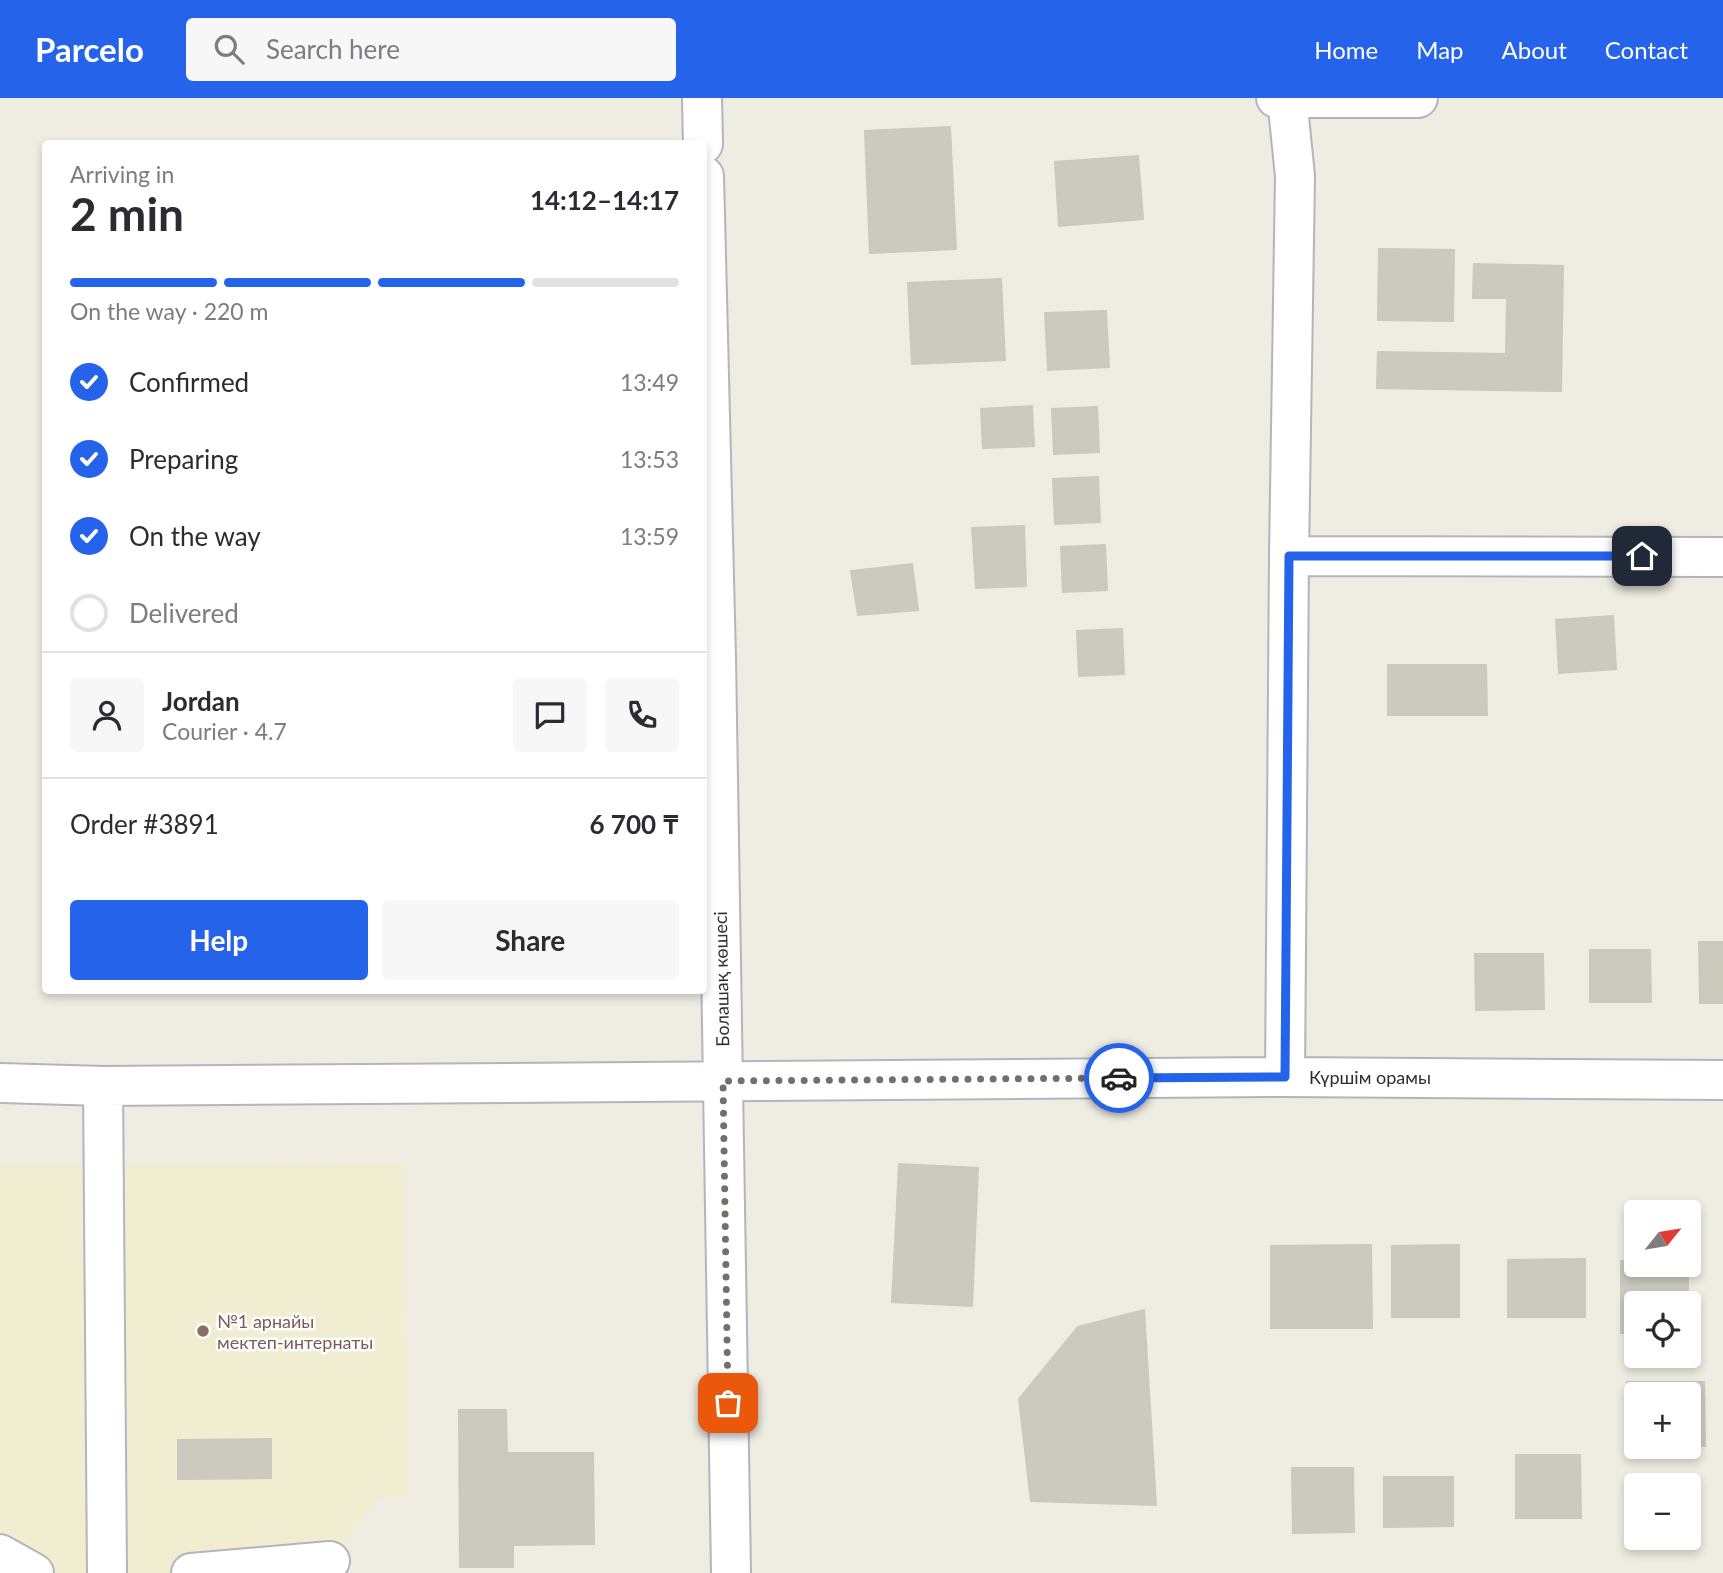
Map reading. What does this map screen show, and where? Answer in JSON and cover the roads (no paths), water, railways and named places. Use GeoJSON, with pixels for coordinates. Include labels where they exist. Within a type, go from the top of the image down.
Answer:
{"type":"FeatureCollection","features":[{"type":"Feature","properties":{"kind":"street"},"geometry":{"type":"LineString","coordinates":[[702,98],[703,140]]}},
{"type":"Feature","properties":{"kind":"street"},"geometry":{"type":"LineString","coordinates":[[1285,1077],[1295,176],[1284,99],[1418,98]]}},
{"type":"Feature","properties":{"kind":"street","name":"Болашақ көшесі"},"geometry":{"type":"LineString","coordinates":[[707,296],[716,658],[731,1573]]}},
{"type":"Feature","properties":{"kind":"street"},"geometry":{"type":"LineString","coordinates":[[1289,556],[1723,556]]}},
{"type":"Feature","properties":{"kind":"street","name":"Күршім орамы"},"geometry":{"type":"LineString","coordinates":[[0,1083],[103,1086],[1285,1077],[1723,1080]]}},
{"type":"Feature","properties":{"kind":"street"},"geometry":{"type":"LineString","coordinates":[[103,1086],[107,1573]]}},
{"type":"Feature","properties":{"kind":"street"},"geometry":{"type":"LineString","coordinates":[[0,1554],[34,1573]]}},
{"type":"Feature","properties":{"kind":"street"},"geometry":{"type":"LineString","coordinates":[[191,1573],[330,1561]]}},
{"type":"Feature","properties":{"kind":"place","name":"№1 арнайы мектеп-интернаты"},"geometry":{"type":"Point","coordinates":[203,1331]}}]}
